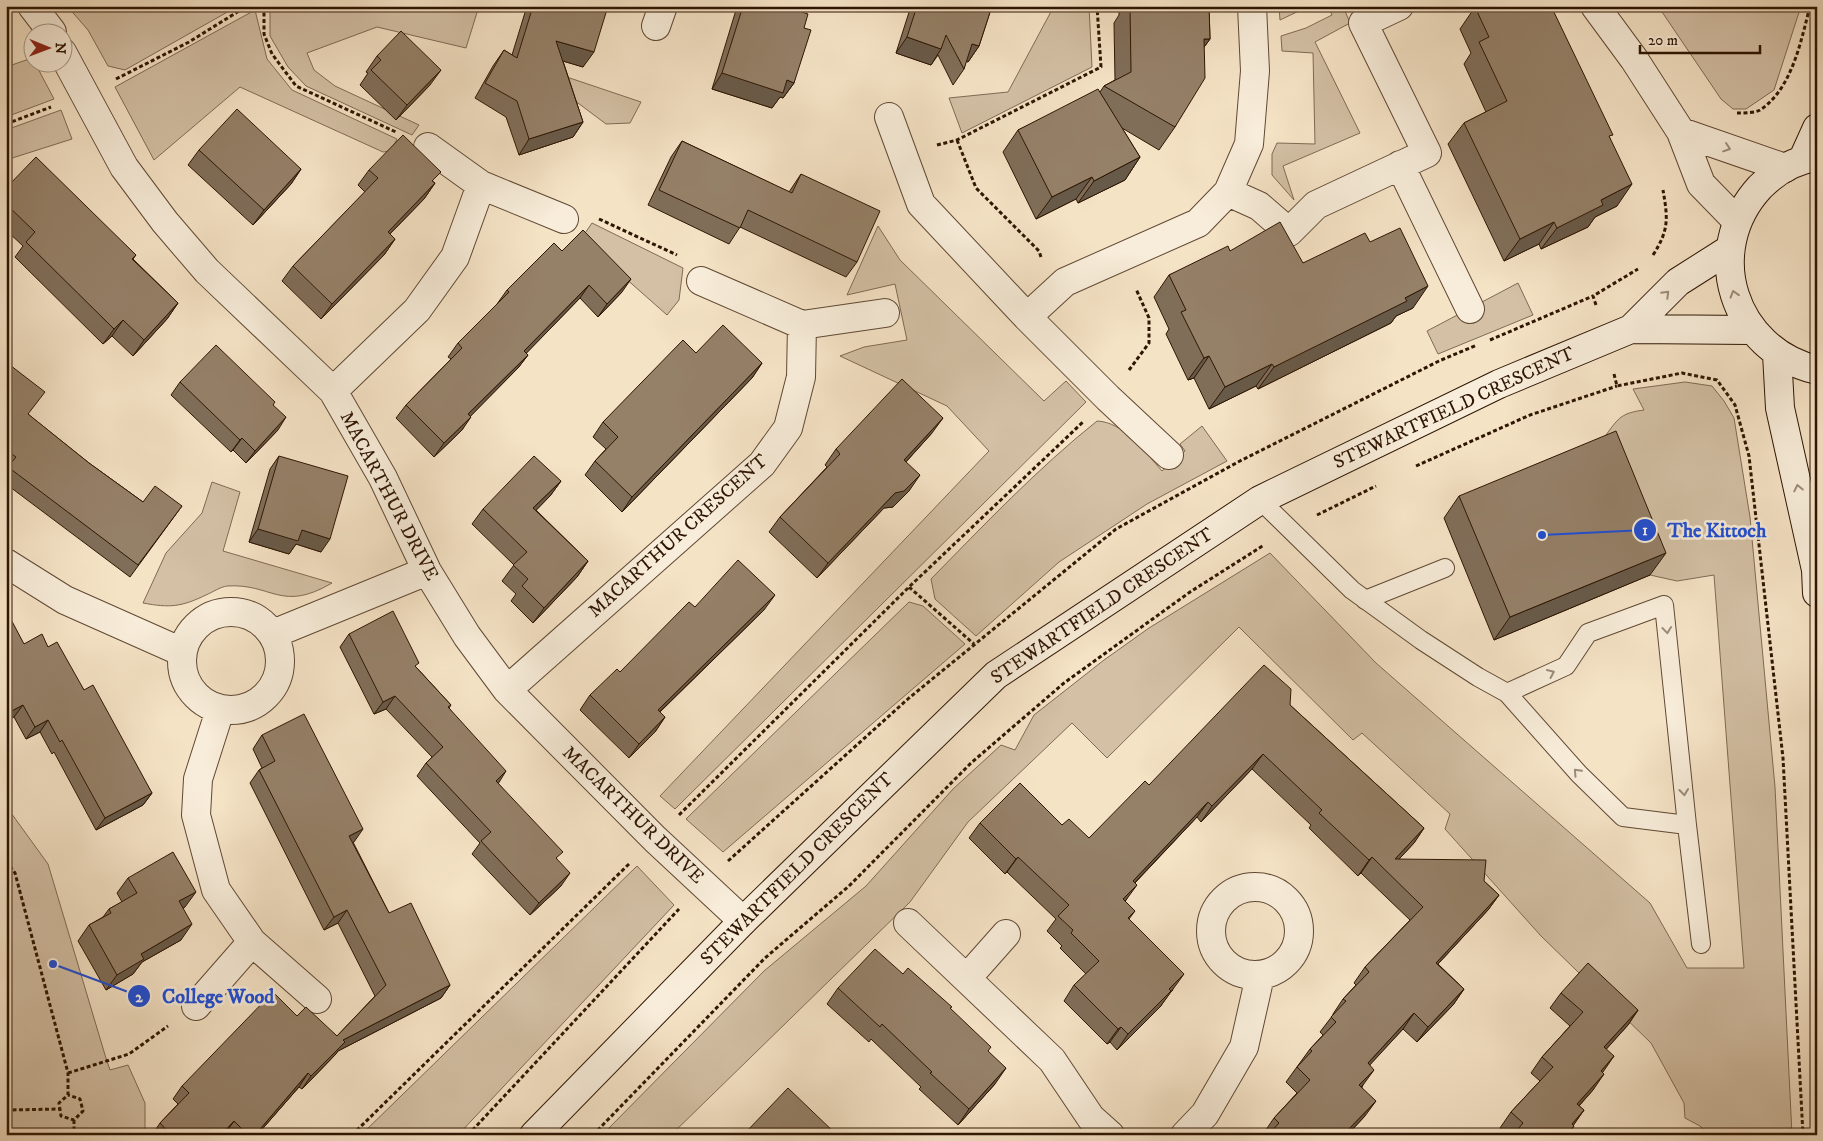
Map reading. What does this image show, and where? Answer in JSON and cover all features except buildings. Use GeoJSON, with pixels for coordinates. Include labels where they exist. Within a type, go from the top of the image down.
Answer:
{"type":"FeatureCollection","features":[{"type":"Feature","properties":{"kind":"street"},"geometry":{"type":"LineString","coordinates":[[32,6],[44,22]]}},
{"type":"Feature","properties":{"kind":"street"},"geometry":{"type":"LineString","coordinates":[[1027,317],[1066,282],[1198,223],[1228,192],[1249,144],[1255,71],[1252,6]]}},
{"type":"Feature","properties":{"kind":"street"},"geometry":{"type":"LineString","coordinates":[[1228,192],[1259,206],[1289,232],[1316,205],[1427,153],[1363,23],[1399,6]]}},
{"type":"Feature","properties":{"kind":"street"},"geometry":{"type":"LineString","coordinates":[[1594,6],[1634,59],[1681,132],[1700,184],[1737,221]]}},
{"type":"Feature","properties":{"kind":"street","name":"MACARTHUR DRIVE"},"geometry":{"type":"LineString","coordinates":[[72,70],[124,167],[165,222],[207,272],[333,391],[383,478],[427,571],[467,636],[507,690],[655,839],[743,921]]}},
{"type":"Feature","properties":{"kind":"street"},"geometry":{"type":"LineString","coordinates":[[889,116],[921,204],[1027,317],[1169,456]]}},
{"type":"Feature","properties":{"kind":"street"},"geometry":{"type":"LineString","coordinates":[[1817,128],[1801,161],[1768,180],[1750,198],[1737,221],[1730,249],[1731,283],[1738,308],[1752,330],[1777,354],[1800,366],[1817,370]]}},
{"type":"Feature","properties":{"kind":"street"},"geometry":{"type":"LineString","coordinates":[[1681,132],[1801,161]]}},
{"type":"Feature","properties":{"kind":"street"},"geometry":{"type":"LineString","coordinates":[[428,147],[481,185],[564,219]]}},
{"type":"Feature","properties":{"kind":"street"},"geometry":{"type":"LineString","coordinates":[[1400,166],[1470,309]]}},
{"type":"Feature","properties":{"kind":"street"},"geometry":{"type":"LineString","coordinates":[[333,391],[417,310],[455,257],[481,185]]}},
{"type":"Feature","properties":{"kind":"street","name":"STEWARTFIELD CRESCENT"},"geometry":{"type":"LineString","coordinates":[[534,1135],[743,921],[996,675],[1260,500],[1499,384],[1619,333],[1678,282],[1730,249]]}},
{"type":"Feature","properties":{"kind":"street"},"geometry":{"type":"LineString","coordinates":[[700,281],[802,325],[886,313]]}},
{"type":"Feature","properties":{"kind":"street","name":"MACARTHUR CRESCENT"},"geometry":{"type":"LineString","coordinates":[[507,690],[762,464],[788,428],[801,377],[802,325]]}},
{"type":"Feature","properties":{"kind":"street","name":"STEWARTFIELD CRESCENT"},"geometry":{"type":"LineString","coordinates":[[1619,333],[1752,330]]}},
{"type":"Feature","properties":{"kind":"street"},"geometry":{"type":"LineString","coordinates":[[1777,354],[1780,408],[1816,576]]}},
{"type":"Feature","properties":{"kind":"street"},"geometry":{"type":"LineString","coordinates":[[6,563],[65,600],[182,652]]}},
{"type":"Feature","properties":{"kind":"street"},"geometry":{"type":"LineString","coordinates":[[273,634],[427,571]]}},
{"type":"Feature","properties":{"kind":"street"},"geometry":{"type":"LineString","coordinates":[[221,612],[241,612],[259,620],[273,634],[280,652],[279,672],[272,690],[257,703],[239,710],[220,710],[202,702],[189,688],[182,671],[182,652],[189,634],[203,619],[221,612]]}},
{"type":"Feature","properties":{"kind":"street"},"geometry":{"type":"LineString","coordinates":[[220,710],[198,779],[196,815],[216,890],[252,942],[317,1000]]}},
{"type":"Feature","properties":{"kind":"street"},"geometry":{"type":"LineString","coordinates":[[908,923],[1052,1060],[1091,1118],[1110,1135]]}},
{"type":"Feature","properties":{"kind":"street"},"geometry":{"type":"LineString","coordinates":[[967,978],[1006,934]]}},
{"type":"Feature","properties":{"kind":"street"},"geometry":{"type":"LineString","coordinates":[[196,1006],[252,942]]}},
{"type":"Feature","properties":{"kind":"street"},"geometry":{"type":"LineString","coordinates":[[1185,1135],[1205,1114],[1244,1047],[1260,976]]}},
{"type":"Feature","properties":{"kind":"lane"},"geometry":{"type":"LineString","coordinates":[[1260,500],[1352,590],[1478,678],[1507,693],[1579,774],[1622,817],[1687,825]]}},
{"type":"Feature","properties":{"kind":"lane"},"geometry":{"type":"LineString","coordinates":[[1365,600],[1445,568]]}},
{"type":"Feature","properties":{"kind":"lane"},"geometry":{"type":"LineString","coordinates":[[1507,693],[1566,666],[1588,633],[1664,605],[1701,944]]}},
{"type":"Feature","properties":{"kind":"path"},"geometry":{"type":"LineString","coordinates":[[6,124],[86,94],[189,42],[247,6]]}},
{"type":"Feature","properties":{"kind":"path"},"geometry":{"type":"LineString","coordinates":[[264,6],[264,34],[272,54],[296,86],[428,147]]}},
{"type":"Feature","properties":{"kind":"path"},"geometry":{"type":"LineString","coordinates":[[902,154],[957,140],[1101,67],[1097,6]]}},
{"type":"Feature","properties":{"kind":"path"},"geometry":{"type":"LineString","coordinates":[[1736,114],[1759,111],[1778,95],[1797,52],[1810,6]]}},
{"type":"Feature","properties":{"kind":"path"},"geometry":{"type":"LineString","coordinates":[[957,140],[976,188],[1039,251],[1053,292]]}},
{"type":"Feature","properties":{"kind":"path"},"geometry":{"type":"LineString","coordinates":[[1650,258],[1663,238],[1668,220],[1663,184]]}},
{"type":"Feature","properties":{"kind":"path"},"geometry":{"type":"LineString","coordinates":[[564,219],[594,216],[689,261],[700,281]]}},
{"type":"Feature","properties":{"kind":"path"},"geometry":{"type":"LineString","coordinates":[[974,643],[909,587],[1108,398],[1149,343],[1149,318],[1121,257]]}},
{"type":"Feature","properties":{"kind":"path"},"geometry":{"type":"LineString","coordinates":[[1617,386],[1619,333],[1594,296],[1646,264]]}},
{"type":"Feature","properties":{"kind":"path"},"geometry":{"type":"LineString","coordinates":[[1414,467],[1530,415],[1617,386],[1682,373],[1717,380],[1735,405],[1749,456],[1783,758],[1803,1135]]}},
{"type":"Feature","properties":{"kind":"path"},"geometry":{"type":"LineString","coordinates":[[594,1135],[765,958],[849,886],[971,763],[1064,683],[1190,592],[1289,528],[1379,484]]}},
{"type":"Feature","properties":{"kind":"path"},"geometry":{"type":"LineString","coordinates":[[6,861],[15,873],[68,1073],[68,1095],[59,1103],[59,1109],[61,1116],[74,1120]]}},
{"type":"Feature","properties":{"kind":"path"},"geometry":{"type":"LineString","coordinates":[[68,1073],[129,1054],[196,1006]]}},
{"type":"Feature","properties":{"kind":"path"},"geometry":{"type":"LineString","coordinates":[[68,1095],[80,1099],[83,1111],[74,1120],[74,1135]]}},
{"type":"Feature","properties":{"kind":"path"},"geometry":{"type":"LineString","coordinates":[[6,1110],[59,1109]]}},
{"type":"Feature","properties":{"kind":"shaded area"},"geometry":{"type":"Polygon","coordinates":[[[67,6],[162,6],[170,10],[182,6],[238,6],[125,70],[108,66],[88,30],[67,6]]]}},
{"type":"Feature","properties":{"kind":"shaded area"},"geometry":{"type":"Polygon","coordinates":[[[270,6],[479,6],[466,48],[377,27],[307,53],[314,70],[335,86],[419,125],[412,135],[306,86],[288,67],[270,36],[270,6]]]}},
{"type":"Feature","properties":{"kind":"shaded area"},"geometry":{"type":"Polygon","coordinates":[[[1054,6],[1089,6],[1092,67],[962,133],[949,98],[1008,92],[1054,6]]]}},
{"type":"Feature","properties":{"kind":"shaded area"},"geometry":{"type":"Polygon","coordinates":[[[1279,6],[1303,6],[1303,9],[1280,20],[1279,6]]]}},
{"type":"Feature","properties":{"kind":"shaded area"},"geometry":{"type":"Polygon","coordinates":[[[1328,6],[1343,6],[1350,23],[1315,42],[1360,133],[1283,166],[1294,200],[1272,175],[1272,154],[1277,143],[1315,144],[1313,53],[1282,51],[1281,36],[1306,28],[1332,15],[1328,6]]]}},
{"type":"Feature","properties":{"kind":"shaded area"},"geometry":{"type":"Polygon","coordinates":[[[1658,6],[1801,6],[1774,90],[1746,109],[1733,109],[1721,99],[1658,6]]]}},
{"type":"Feature","properties":{"kind":"shaded area"},"geometry":{"type":"Polygon","coordinates":[[[255,10],[267,59],[292,90],[397,139],[391,151],[383,152],[240,87],[154,160],[115,87],[255,10]]]}},
{"type":"Feature","properties":{"kind":"shaded area"},"geometry":{"type":"Polygon","coordinates":[[[22,61],[22,72],[40,72],[54,99],[6,117],[6,67],[22,61]]]}},
{"type":"Feature","properties":{"kind":"shaded area"},"geometry":{"type":"Polygon","coordinates":[[[546,70],[641,102],[630,123],[606,124],[550,82],[546,70]]]}},
{"type":"Feature","properties":{"kind":"shaded area"},"geometry":{"type":"Polygon","coordinates":[[[61,110],[72,139],[6,160],[6,130],[61,110]]]}},
{"type":"Feature","properties":{"kind":"shaded area"},"geometry":{"type":"Polygon","coordinates":[[[592,223],[683,268],[679,300],[667,315],[581,239],[592,223]]]}},
{"type":"Feature","properties":{"kind":"shaded area"},"geometry":{"type":"Polygon","coordinates":[[[878,226],[900,260],[1044,401],[1066,381],[1086,402],[675,809],[660,796],[989,451],[947,406],[840,356],[864,347],[907,340],[895,284],[847,295],[878,226]]]}},
{"type":"Feature","properties":{"kind":"shaded area"},"geometry":{"type":"Polygon","coordinates":[[[1518,283],[1533,315],[1438,354],[1427,331],[1518,283]]]}},
{"type":"Feature","properties":{"kind":"shaded area"},"geometry":{"type":"Polygon","coordinates":[[[1685,382],[1712,386],[1734,418],[1750,517],[1775,787],[1792,1135],[1709,1135],[1700,1126],[1685,1118],[1684,1103],[1651,1043],[1541,936],[1445,829],[1450,814],[1362,733],[1353,740],[1239,627],[1107,758],[1072,723],[968,822],[910,902],[671,1135],[602,1135],[764,971],[866,886],[953,789],[1001,745],[1015,750],[1034,715],[1104,660],[1149,628],[1270,553],[1376,663],[1650,903],[1687,968],[1744,968],[1714,575],[1677,581],[1650,575],[1606,435],[1614,424],[1626,414],[1644,410],[1633,389],[1685,382]]]}},
{"type":"Feature","properties":{"kind":"shaded area"},"geometry":{"type":"Polygon","coordinates":[[[1097,421],[1107,423],[1125,432],[1162,471],[1185,451],[1180,444],[1202,426],[1227,461],[1147,504],[1059,562],[976,636],[935,599],[931,579],[1032,478],[1097,421]]]}},
{"type":"Feature","properties":{"kind":"shaded area"},"geometry":{"type":"Polygon","coordinates":[[[212,482],[240,492],[223,551],[332,583],[315,592],[300,596],[277,595],[255,588],[227,586],[182,604],[161,606],[143,603],[166,553],[202,513],[212,482]]]}},
{"type":"Feature","properties":{"kind":"shaded area"},"geometry":{"type":"Polygon","coordinates":[[[909,602],[923,606],[965,644],[723,852],[686,819],[909,602]]]}},
{"type":"Feature","properties":{"kind":"shaded area"},"geometry":{"type":"Polygon","coordinates":[[[6,806],[48,864],[110,1070],[128,1065],[145,1103],[145,1135],[6,1135],[6,806]]]}},
{"type":"Feature","properties":{"kind":"shaded area"},"geometry":{"type":"Polygon","coordinates":[[[637,866],[674,905],[458,1135],[361,1135],[637,866]]]}},
{"type":"Feature","properties":{"kind":"place","name":"The Kittoch"},"geometry":{"type":"Point","coordinates":[1542,535]}},
{"type":"Feature","properties":{"kind":"place","name":"College Wood"},"geometry":{"type":"Point","coordinates":[53,964]}}]}
